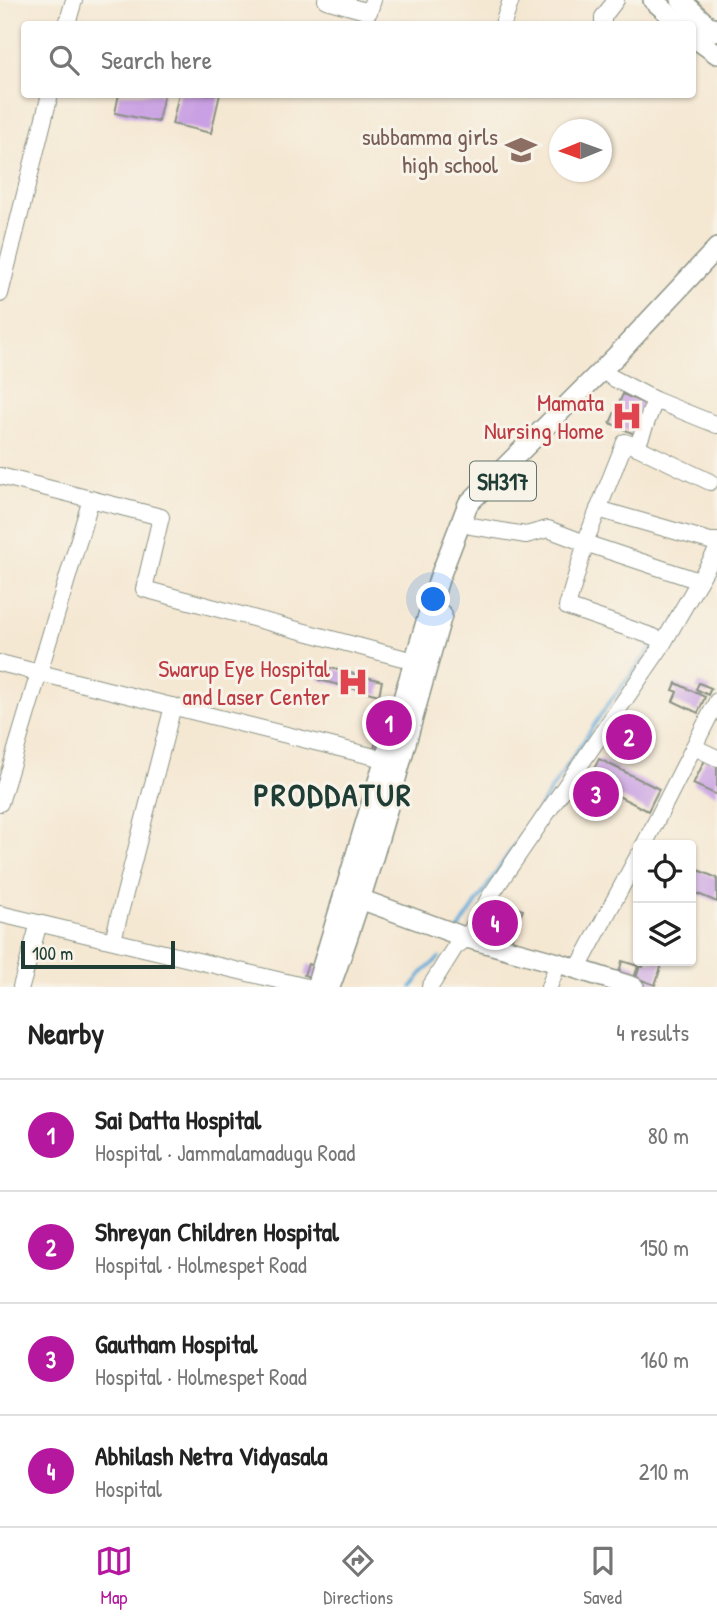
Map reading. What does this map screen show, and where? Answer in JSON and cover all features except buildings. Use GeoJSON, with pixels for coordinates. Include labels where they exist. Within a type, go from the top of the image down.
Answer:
{"type":"FeatureCollection","features":[{"type":"Feature","properties":{"kind":"main road"},"geometry":{"type":"LineString","coordinates":[[653,0],[678,16],[696,21]]}},
{"type":"Feature","properties":{"kind":"main road"},"geometry":{"type":"LineString","coordinates":[[696,21],[717,31]]}},
{"type":"Feature","properties":{"kind":"main road"},"geometry":{"type":"LineString","coordinates":[[696,39],[717,54]]}},
{"type":"Feature","properties":{"kind":"main road","name":"SH317"},"geometry":{"type":"LineString","coordinates":[[421,663],[439,579],[468,503],[617,356],[717,248]]}},
{"type":"Feature","properties":{"kind":"main road","name":"SH317"},"geometry":{"type":"LineString","coordinates":[[316,987],[392,762],[421,663],[462,545],[478,511],[508,475],[653,335],[717,266]]}},
{"type":"Feature","properties":{"kind":"main road","name":"SH317"},"geometry":{"type":"LineString","coordinates":[[330,987],[360,899],[392,762]]}},
{"type":"Feature","properties":{"kind":"main road"},"geometry":{"type":"LineString","coordinates":[[360,899],[467,937],[634,987]]}},
{"type":"Feature","properties":{"kind":"street"},"geometry":{"type":"LineString","coordinates":[[68,21],[74,0]]}},
{"type":"Feature","properties":{"kind":"street"},"geometry":{"type":"LineString","coordinates":[[326,0],[369,12],[373,0]]}},
{"type":"Feature","properties":{"kind":"street"},"geometry":{"type":"LineString","coordinates":[[504,21],[511,0]]}},
{"type":"Feature","properties":{"kind":"street"},"geometry":{"type":"LineString","coordinates":[[603,21],[603,17],[616,0]]}},
{"type":"Feature","properties":{"kind":"street"},"geometry":{"type":"LineString","coordinates":[[0,294],[3,266],[49,98]]}},
{"type":"Feature","properties":{"kind":"street"},"geometry":{"type":"LineString","coordinates":[[611,377],[655,400],[717,425]]}},
{"type":"Feature","properties":{"kind":"street"},"geometry":{"type":"LineString","coordinates":[[637,447],[655,400]]}},
{"type":"Feature","properties":{"kind":"street"},"geometry":{"type":"LineString","coordinates":[[654,637],[567,607],[585,543],[625,442],[710,482]]}},
{"type":"Feature","properties":{"kind":"street"},"geometry":{"type":"LineString","coordinates":[[0,477],[161,517],[144,589],[421,663]]}},
{"type":"Feature","properties":{"kind":"street"},"geometry":{"type":"LineString","coordinates":[[0,803],[91,499]]}},
{"type":"Feature","properties":{"kind":"street"},"geometry":{"type":"LineString","coordinates":[[598,509],[717,541]]}},
{"type":"Feature","properties":{"kind":"street"},"geometry":{"type":"LineString","coordinates":[[471,526],[526,534],[548,529],[699,581]]}},
{"type":"Feature","properties":{"kind":"street"},"geometry":{"type":"LineString","coordinates":[[430,987],[455,947],[467,937],[490,896],[661,647],[717,550]]}},
{"type":"Feature","properties":{"kind":"street"},"geometry":{"type":"LineString","coordinates":[[0,663],[392,762]]}},
{"type":"Feature","properties":{"kind":"street"},"geometry":{"type":"LineString","coordinates":[[647,840],[717,701]]}},
{"type":"Feature","properties":{"kind":"street"},"geometry":{"type":"LineString","coordinates":[[113,940],[173,706]]}},
{"type":"Feature","properties":{"kind":"street"},"geometry":{"type":"LineString","coordinates":[[694,747],[717,758]]}},
{"type":"Feature","properties":{"kind":"street"},"geometry":{"type":"LineString","coordinates":[[577,970],[633,865]]}},
{"type":"Feature","properties":{"kind":"street"},"geometry":{"type":"LineString","coordinates":[[0,914],[307,987]]}},
{"type":"Feature","properties":{"kind":"street"},"geometry":{"type":"LineString","coordinates":[[21,987],[39,923]]}},
{"type":"Feature","properties":{"kind":"street"},"geometry":{"type":"LineString","coordinates":[[549,987],[558,963]]}},
{"type":"Feature","properties":{"kind":"waterway"},"geometry":{"type":"LineString","coordinates":[[459,929],[606,707],[652,647]]}},
{"type":"Feature","properties":{"kind":"waterway"},"geometry":{"type":"LineString","coordinates":[[412,987],[423,972],[439,958]]}},
{"type":"Feature","properties":{"kind":"place","name":"subbamma girls high school"},"geometry":{"type":"Point","coordinates":[521,150]}},
{"type":"Feature","properties":{"kind":"place","name":"Mamata Nursing Home"},"geometry":{"type":"Point","coordinates":[627,416]}},
{"type":"Feature","properties":{"kind":"place","name":"Swarup Eye Hospital and Laser Center"},"geometry":{"type":"Point","coordinates":[353,682]}},
{"type":"Feature","properties":{"kind":"place","name":"Sai Datta Hospital"},"geometry":{"type":"Point","coordinates":[389,723]}},
{"type":"Feature","properties":{"kind":"place","name":"Shreyan Children Hospital"},"geometry":{"type":"Point","coordinates":[629,737]}},
{"type":"Feature","properties":{"kind":"place","name":"Gautham Hospital"},"geometry":{"type":"Point","coordinates":[596,794]}},
{"type":"Feature","properties":{"kind":"place","name":"Abhilash Netra Vidyasala"},"geometry":{"type":"Point","coordinates":[495,923]}},
{"type":"Feature","properties":{"kind":"district","name":"PRODDATUR"},"geometry":{"type":"Point","coordinates":[333,794]}}]}
